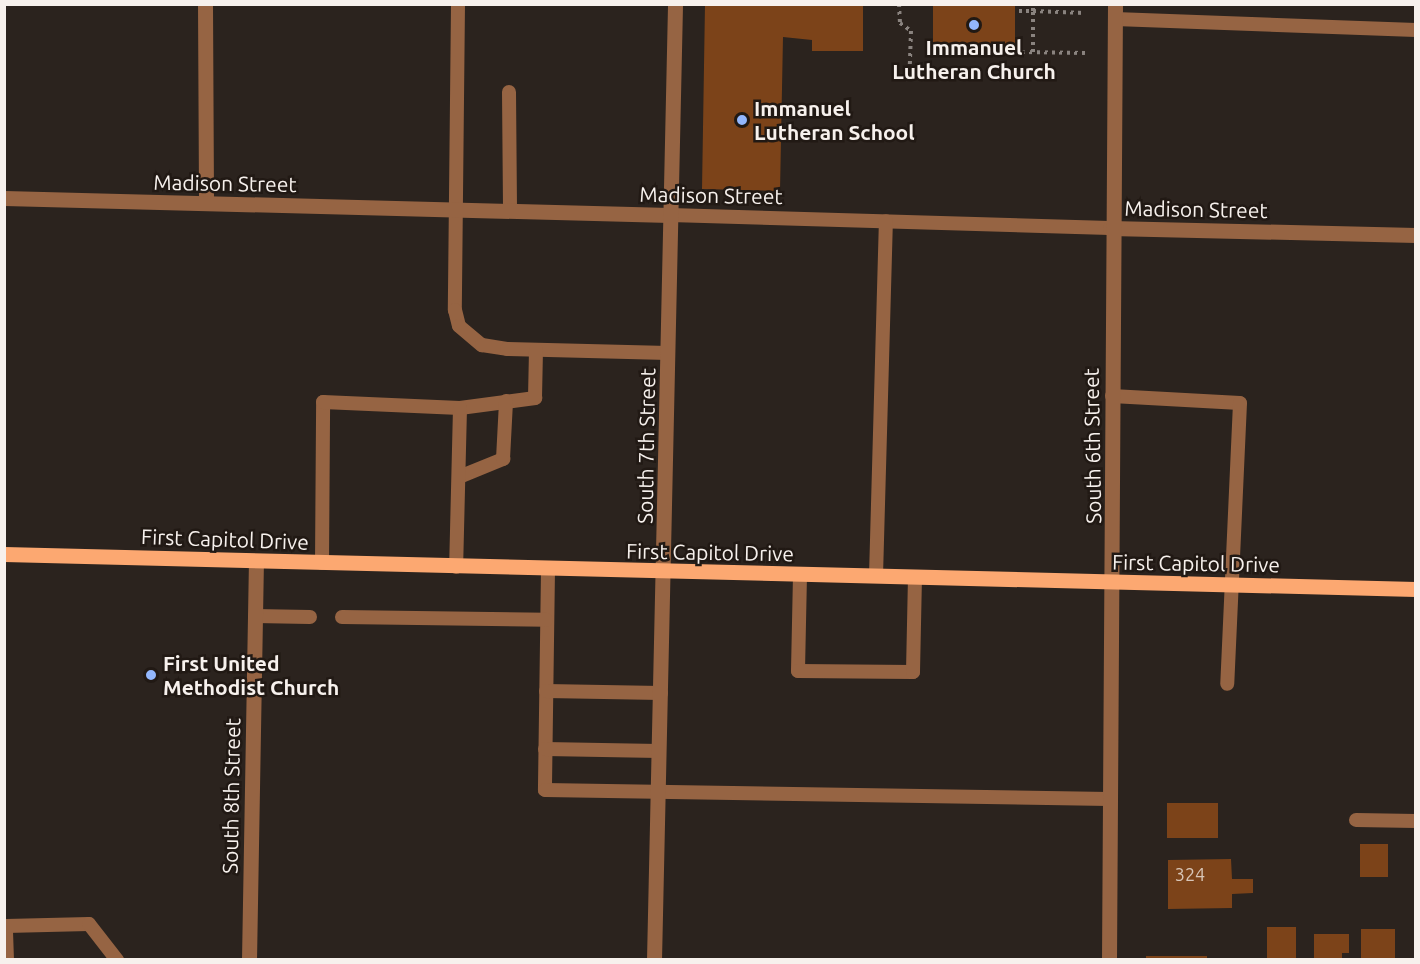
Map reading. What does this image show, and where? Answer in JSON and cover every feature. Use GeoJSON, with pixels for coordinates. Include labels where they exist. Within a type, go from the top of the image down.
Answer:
{"type":"FeatureCollection","features":[{"type":"Feature","properties":{"kind":"main road","name":"First Capitol Drive"},"geometry":{"type":"LineString","coordinates":[[4,554],[665,573],[1416,589]]}},
{"type":"Feature","properties":{"kind":"street"},"geometry":{"type":"LineString","coordinates":[[205,4],[206,203]]}},
{"type":"Feature","properties":{"kind":"street","name":"South 7th Street"},"geometry":{"type":"LineString","coordinates":[[654,960],[665,573],[675,4]]}},
{"type":"Feature","properties":{"kind":"street","name":"South 6th Street"},"geometry":{"type":"LineString","coordinates":[[1109,960],[1109,799],[1114,582],[1110,228],[1115,12]]}},
{"type":"Feature","properties":{"kind":"street","name":"Madison Street"},"geometry":{"type":"LineString","coordinates":[[4,198],[670,215]]}},
{"type":"Feature","properties":{"kind":"street","name":"Madison Street"},"geometry":{"type":"LineString","coordinates":[[1110,228],[1416,235]]}},
{"type":"Feature","properties":{"kind":"street","name":"South 8th Street"},"geometry":{"type":"LineString","coordinates":[[249,960],[256,561]]}},
{"type":"Feature","properties":{"kind":"lane"},"geometry":{"type":"LineString","coordinates":[[458,4],[455,310],[459,326],[482,345],[536,350],[668,353]]}},
{"type":"Feature","properties":{"kind":"lane"},"geometry":{"type":"LineString","coordinates":[[1115,12],[1416,30]]}},
{"type":"Feature","properties":{"kind":"lane"},"geometry":{"type":"LineString","coordinates":[[509,92],[510,211]]}},
{"type":"Feature","properties":{"kind":"lane","name":"Madison Street"},"geometry":{"type":"LineString","coordinates":[[670,215],[1110,228]]}},
{"type":"Feature","properties":{"kind":"lane"},"geometry":{"type":"LineString","coordinates":[[876,576],[886,221]]}},
{"type":"Feature","properties":{"kind":"lane"},"geometry":{"type":"LineString","coordinates":[[322,563],[323,402],[460,408],[535,398],[536,350]]}},
{"type":"Feature","properties":{"kind":"lane"},"geometry":{"type":"LineString","coordinates":[[1112,396],[1240,403],[1227,684]]}},
{"type":"Feature","properties":{"kind":"lane"},"geometry":{"type":"LineString","coordinates":[[459,477],[503,459],[506,402]]}},
{"type":"Feature","properties":{"kind":"lane"},"geometry":{"type":"LineString","coordinates":[[456,567],[460,408]]}},
{"type":"Feature","properties":{"kind":"lane"},"geometry":{"type":"LineString","coordinates":[[548,570],[545,790],[1109,799]]}},
{"type":"Feature","properties":{"kind":"lane"},"geometry":{"type":"LineString","coordinates":[[800,575],[798,671],[913,672],[915,577]]}},
{"type":"Feature","properties":{"kind":"lane"},"geometry":{"type":"LineString","coordinates":[[255,616],[310,617]]}},
{"type":"Feature","properties":{"kind":"lane"},"geometry":{"type":"LineString","coordinates":[[342,618],[546,620]]}},
{"type":"Feature","properties":{"kind":"lane"},"geometry":{"type":"LineString","coordinates":[[546,691],[661,693]]}},
{"type":"Feature","properties":{"kind":"lane"},"geometry":{"type":"LineString","coordinates":[[545,749],[659,751]]}},
{"type":"Feature","properties":{"kind":"lane"},"geometry":{"type":"LineString","coordinates":[[1356,820],[1416,821]]}},
{"type":"Feature","properties":{"kind":"lane"},"geometry":{"type":"LineString","coordinates":[[7,960],[6,926],[90,924],[117,960]]}},
{"type":"Feature","properties":{"kind":"path"},"geometry":{"type":"LineString","coordinates":[[899,4],[900,23],[910,31],[910,68]]}},
{"type":"Feature","properties":{"kind":"path"},"geometry":{"type":"LineString","coordinates":[[1033,4],[1033,52]]}},
{"type":"Feature","properties":{"kind":"path"},"geometry":{"type":"LineString","coordinates":[[1019,11],[1086,13]]}},
{"type":"Feature","properties":{"kind":"path"},"geometry":{"type":"LineString","coordinates":[[1022,52],[1085,53]]}},
{"type":"Feature","properties":{"kind":"building","name":"Immanuel Lutheran School"},"geometry":{"type":"Polygon","coordinates":[[[705,4],[863,4],[863,51],[812,51],[812,40],[783,37],[780,191],[702,189],[705,4]]]}},
{"type":"Feature","properties":{"kind":"building","name":"Immanuel Lutheran Church"},"geometry":{"type":"Polygon","coordinates":[[[933,4],[1015,4],[1015,45],[933,45],[933,4]]]}},
{"type":"Feature","properties":{"kind":"building"},"geometry":{"type":"Polygon","coordinates":[[[1167,803],[1218,803],[1218,838],[1167,838],[1167,803]]]}},
{"type":"Feature","properties":{"kind":"building"},"geometry":{"type":"Polygon","coordinates":[[[1360,844],[1388,844],[1388,877],[1360,877],[1360,844]]]}},
{"type":"Feature","properties":{"kind":"building"},"geometry":{"type":"Polygon","coordinates":[[[1231,859],[1232,879],[1253,879],[1253,893],[1232,894],[1232,908],[1168,909],[1168,860],[1231,859]]]}},
{"type":"Feature","properties":{"kind":"building"},"geometry":{"type":"Polygon","coordinates":[[[1267,927],[1296,927],[1296,960],[1267,960],[1267,927]]]}},
{"type":"Feature","properties":{"kind":"building"},"geometry":{"type":"Polygon","coordinates":[[[1361,929],[1395,929],[1395,960],[1361,960],[1361,929]]]}},
{"type":"Feature","properties":{"kind":"building"},"geometry":{"type":"Polygon","coordinates":[[[1314,934],[1349,934],[1349,953],[1342,953],[1342,960],[1314,960],[1314,934]]]}},
{"type":"Feature","properties":{"kind":"building"},"geometry":{"type":"Polygon","coordinates":[[[1146,956],[1207,956],[1207,960],[1146,960],[1146,956]]]}},
{"type":"Feature","properties":{"kind":"place","name":"Immanuel Lutheran Church"},"geometry":{"type":"Point","coordinates":[974,25]}},
{"type":"Feature","properties":{"kind":"place","name":"Immanuel Lutheran School"},"geometry":{"type":"Point","coordinates":[742,120]}},
{"type":"Feature","properties":{"kind":"place","name":"First United Methodist Church"},"geometry":{"type":"Point","coordinates":[151,675]}}]}
